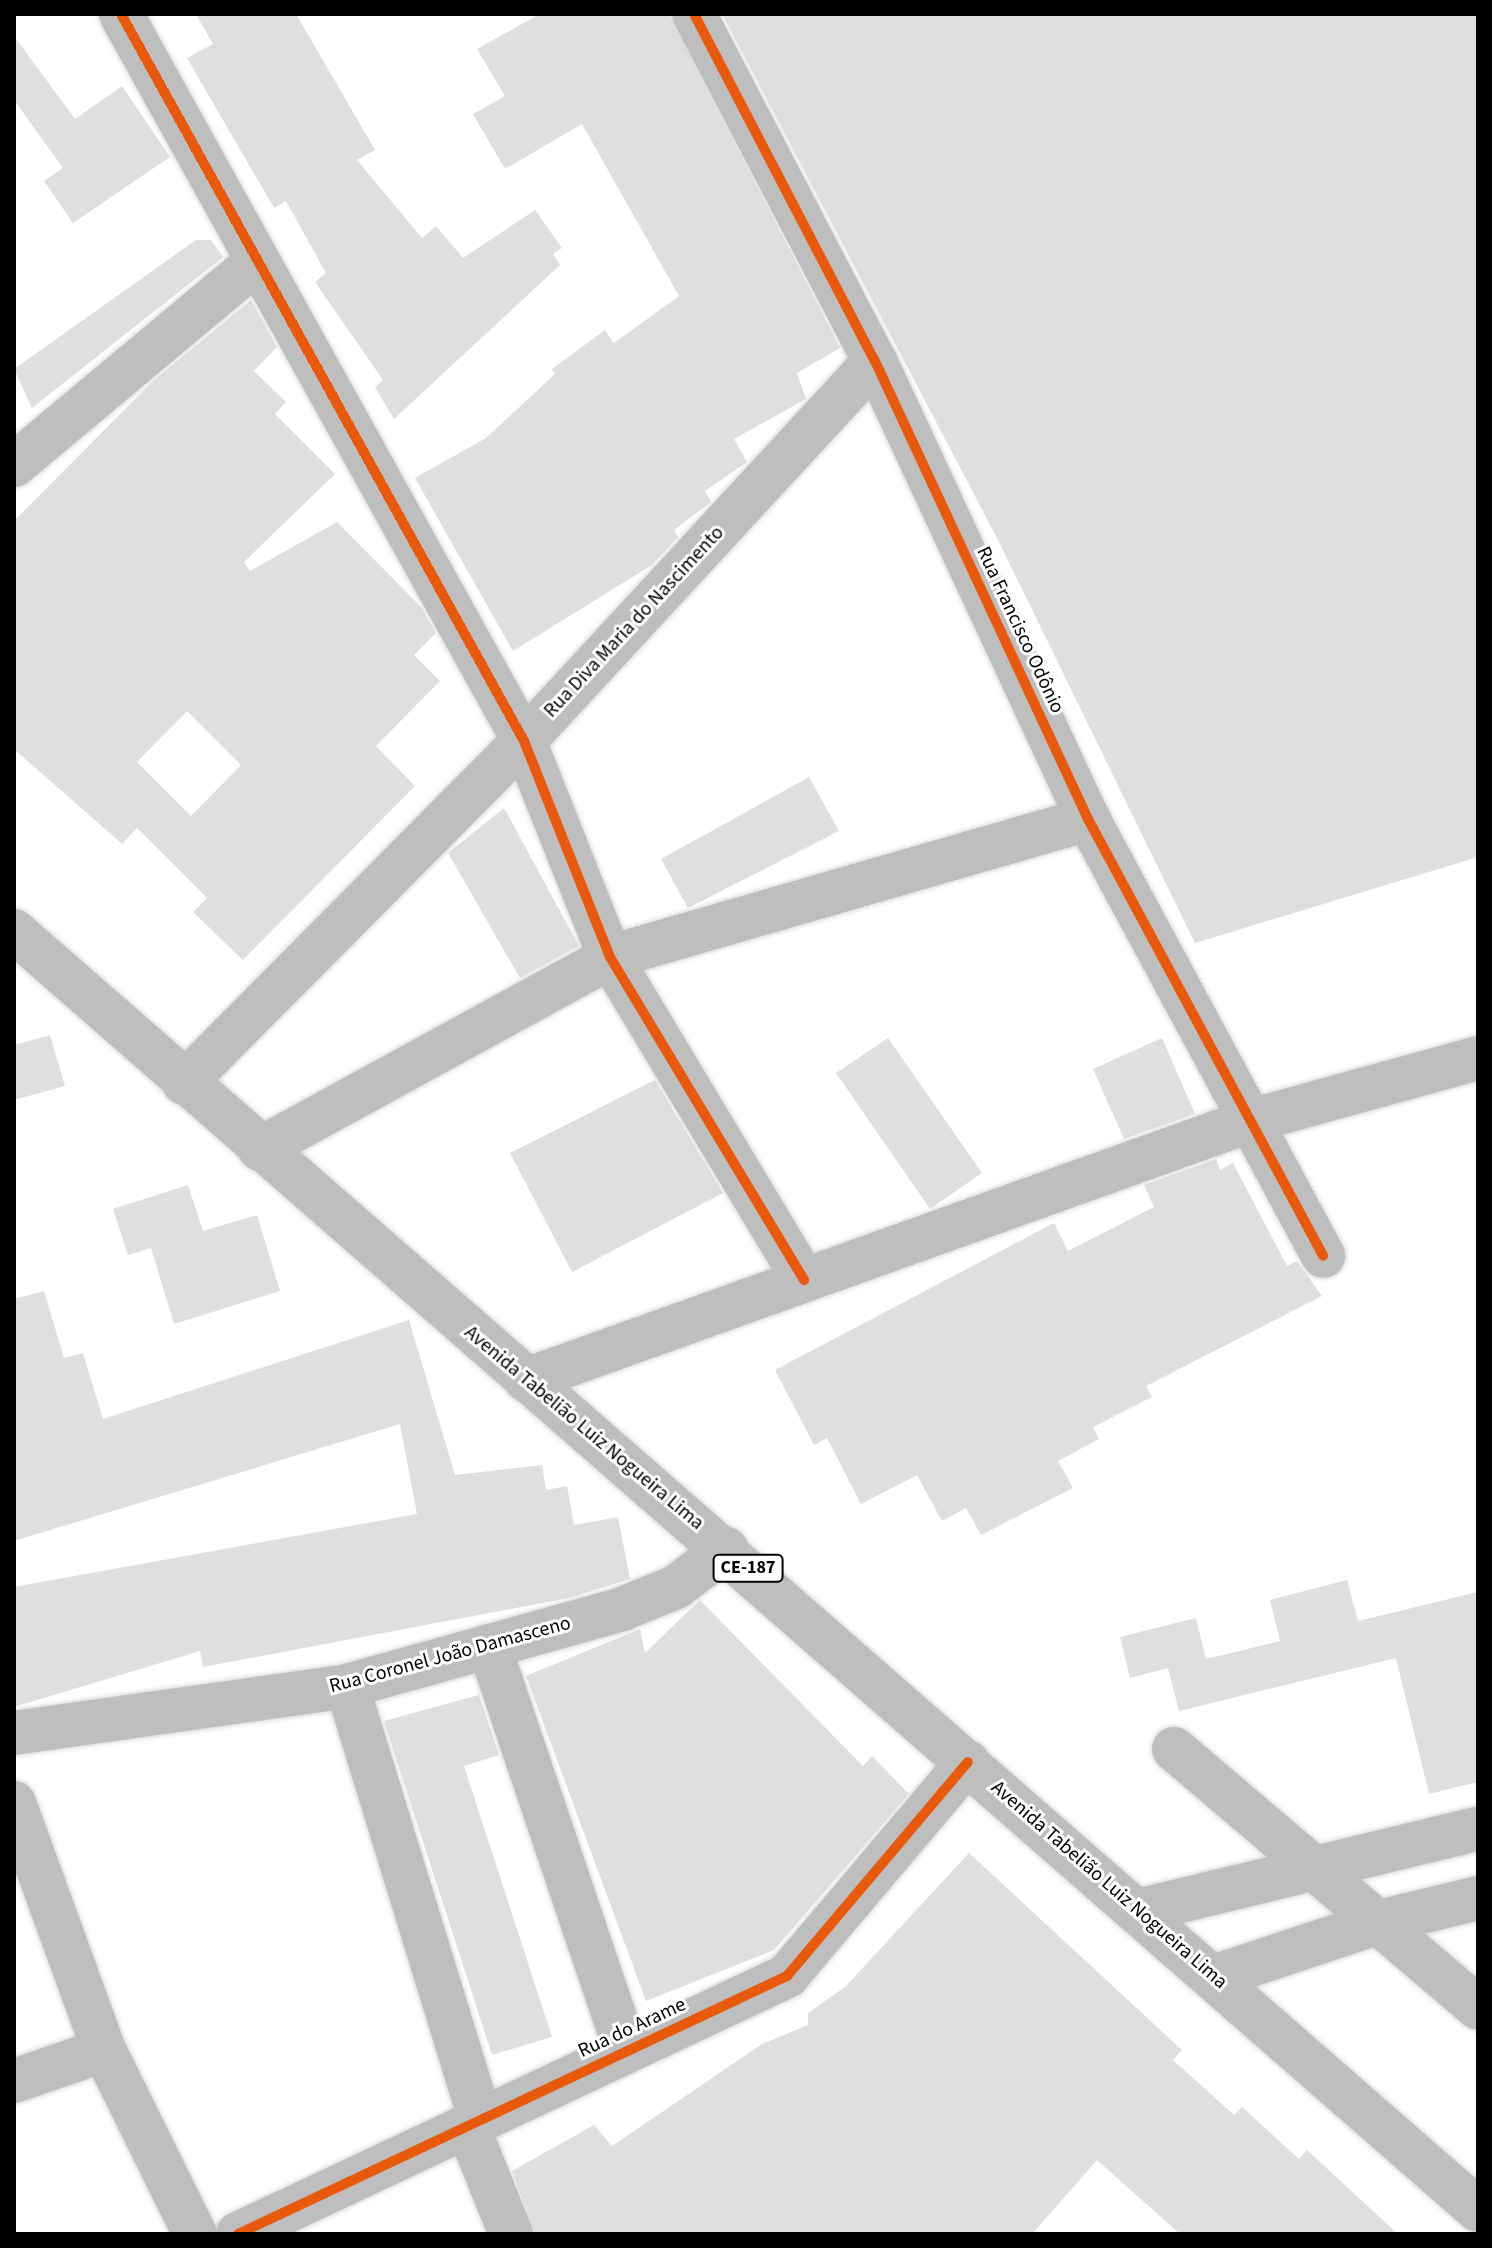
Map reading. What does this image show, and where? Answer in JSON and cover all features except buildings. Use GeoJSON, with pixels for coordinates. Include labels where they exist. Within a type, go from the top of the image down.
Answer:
{"type":"FeatureCollection","features":[{"type":"Feature","properties":{"kind":"main road"},"geometry":{"type":"LineString","coordinates":[[121,14],[254,264],[524,741],[610,957],[804,1280]]}},
{"type":"Feature","properties":{"kind":"main road","name":"Rua Francisco Odônio"},"geometry":{"type":"LineString","coordinates":[[694,14],[875,361],[1088,819],[1246,1122],[1323,1256]]}},
{"type":"Feature","properties":{"kind":"main road"},"geometry":{"type":"LineString","coordinates":[[15,463],[254,264]]}},
{"type":"Feature","properties":{"kind":"main road","name":"Rua Diva Maria do Nascimento"},"geometry":{"type":"LineString","coordinates":[[184,1083],[524,741],[875,361]]}},
{"type":"Feature","properties":{"kind":"main road"},"geometry":{"type":"LineString","coordinates":[[260,1149],[610,957],[1088,819]]}},
{"type":"Feature","properties":{"kind":"main road","name":"Avenida Tabelião Luiz Nogueira Lima"},"geometry":{"type":"LineString","coordinates":[[14,931],[526,1380],[726,1549],[1478,2210]]}},
{"type":"Feature","properties":{"kind":"main road"},"geometry":{"type":"LineString","coordinates":[[526,1380],[1246,1122],[1478,1058]]}},
{"type":"Feature","properties":{"kind":"main road","name":"Rua Coronel João Damasceno"},"geometry":{"type":"LineString","coordinates":[[14,1733],[347,1686],[489,1646],[676,1587],[726,1549]]}},
{"type":"Feature","properties":{"kind":"main road"},"geometry":{"type":"LineString","coordinates":[[489,1646],[626,2051]]}},
{"type":"Feature","properties":{"kind":"main road"},"geometry":{"type":"LineString","coordinates":[[347,1686],[474,2121],[511,2234]]}},
{"type":"Feature","properties":{"kind":"main road"},"geometry":{"type":"LineString","coordinates":[[1174,1749],[1478,2008]]}},
{"type":"Feature","properties":{"kind":"main road","name":"Rua do Arame"},"geometry":{"type":"LineString","coordinates":[[238,2234],[787,1976],[808,1958],[968,1762]]}},
{"type":"Feature","properties":{"kind":"main road"},"geometry":{"type":"LineString","coordinates":[[14,1803],[104,2050],[195,2234]]}},
{"type":"Feature","properties":{"kind":"main road"},"geometry":{"type":"LineString","coordinates":[[1138,1911],[1478,1829]]}},
{"type":"Feature","properties":{"kind":"main road"},"geometry":{"type":"LineString","coordinates":[[1214,1977],[1379,1922],[1478,1898]]}},
{"type":"Feature","properties":{"kind":"main road"},"geometry":{"type":"LineString","coordinates":[[14,2081],[104,2050]]}},
{"type":"Feature","properties":{"kind":"cycle path"},"geometry":{"type":"LineString","coordinates":[[121,14],[524,741],[610,957],[804,1280]]}},
{"type":"Feature","properties":{"kind":"cycle path"},"geometry":{"type":"LineString","coordinates":[[694,14],[875,361],[1088,819],[1323,1256]]}},
{"type":"Feature","properties":{"kind":"cycle path"},"geometry":{"type":"LineString","coordinates":[[238,2234],[787,1976],[968,1762]]}}]}
